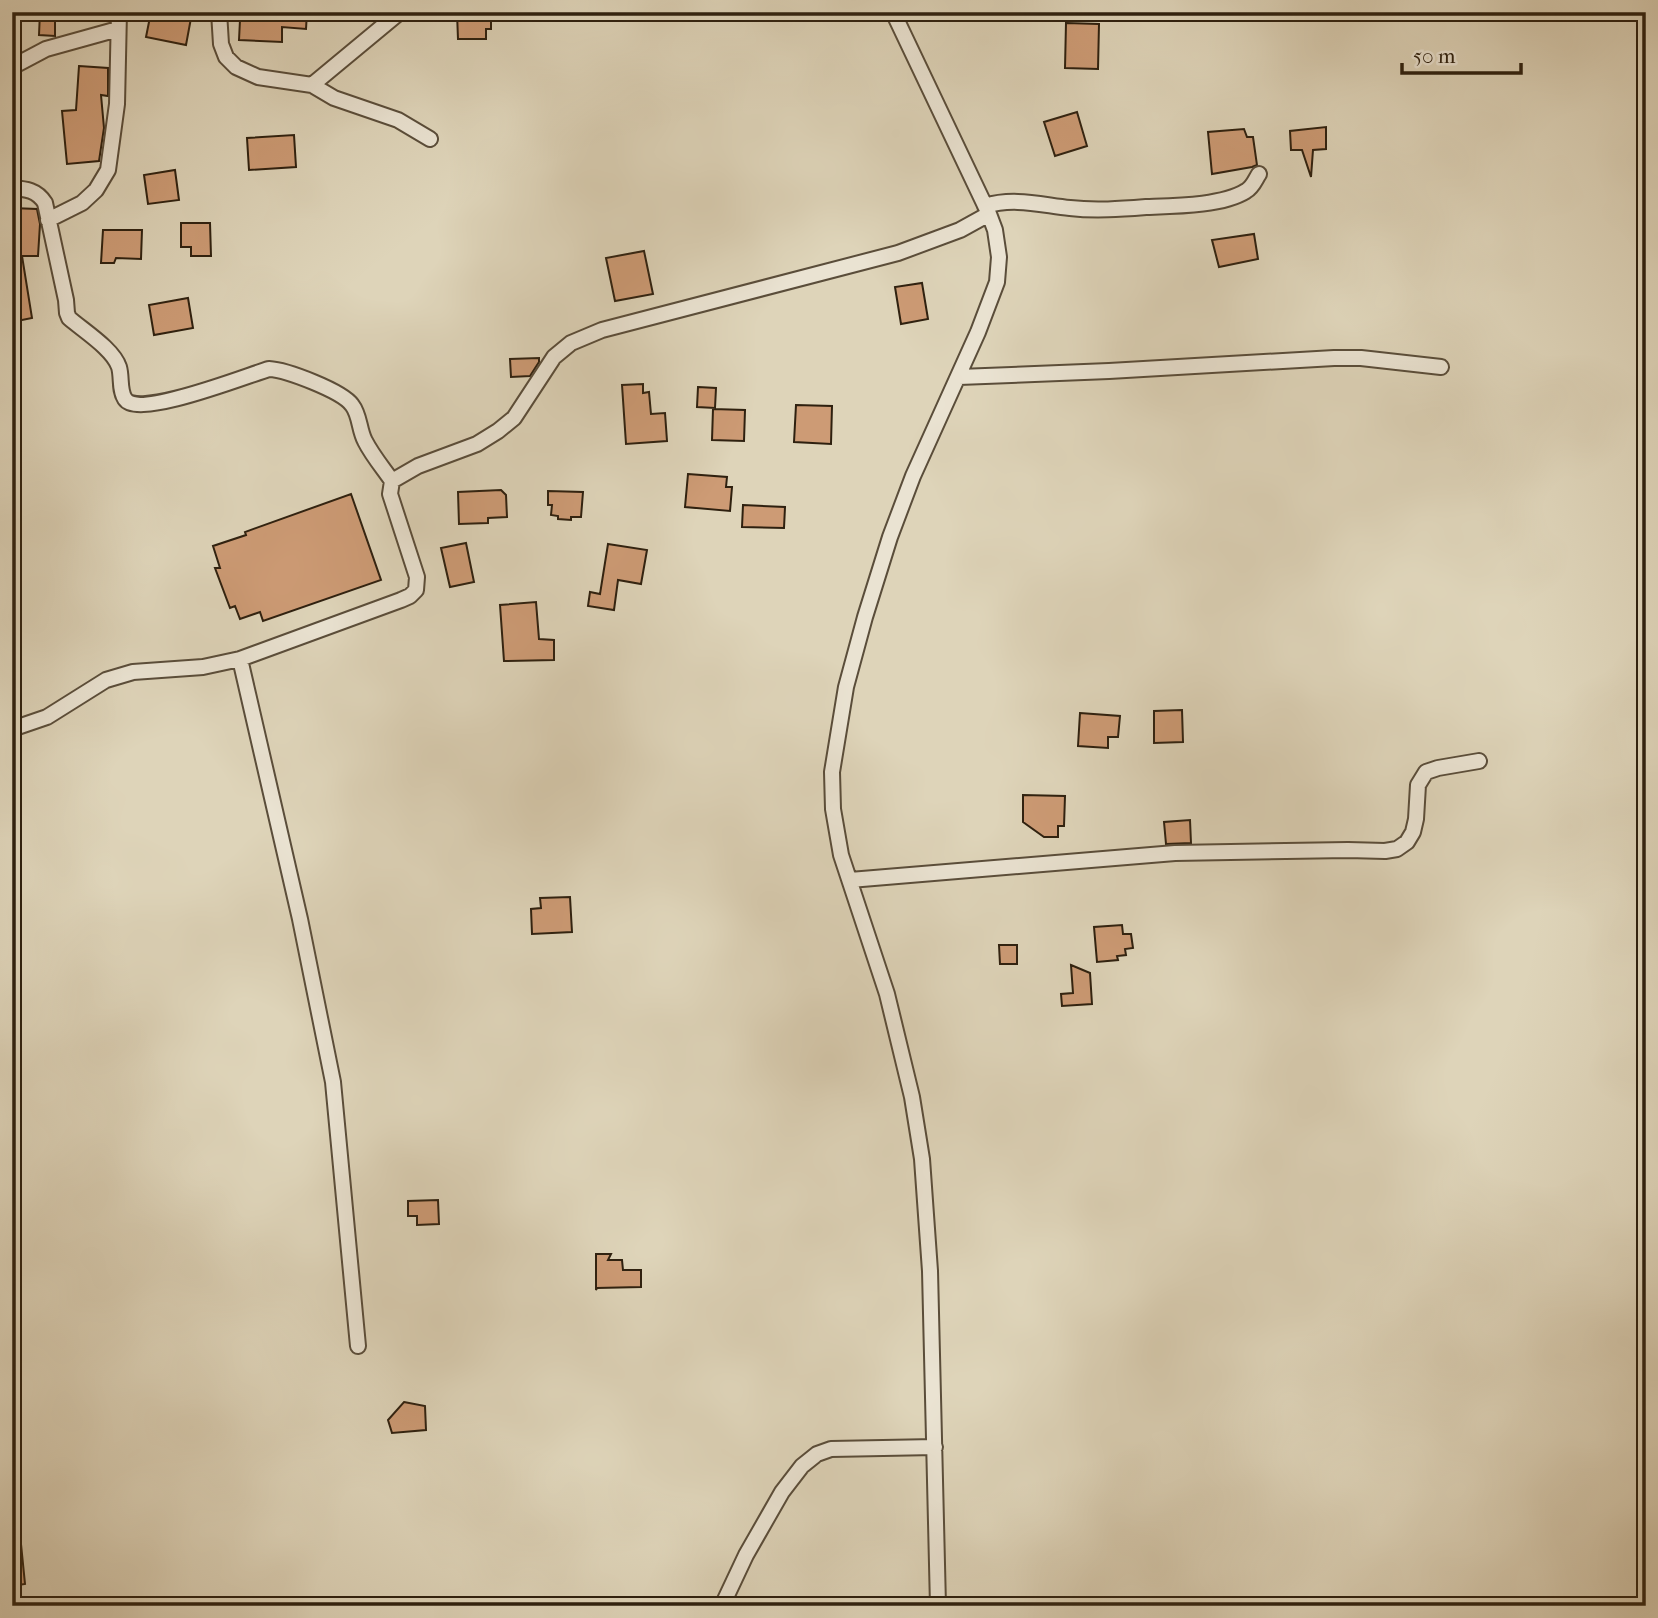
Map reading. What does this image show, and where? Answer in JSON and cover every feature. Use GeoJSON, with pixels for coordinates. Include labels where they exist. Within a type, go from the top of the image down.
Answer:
{"type":"FeatureCollection","features":[{"type":"Feature","properties":{"kind":"street"},"geometry":{"type":"LineString","coordinates":[[48,220],[82,203],[96,190],[108,170],[117,104],[119,12]]}},
{"type":"Feature","properties":{"kind":"street"},"geometry":{"type":"LineString","coordinates":[[219,12],[221,44],[226,57],[236,67],[258,77],[312,85],[334,98],[398,120],[430,139]]}},
{"type":"Feature","properties":{"kind":"street"},"geometry":{"type":"LineString","coordinates":[[312,85],[400,12]]}},
{"type":"Feature","properties":{"kind":"street"},"geometry":{"type":"LineString","coordinates":[[892,12],[987,210],[995,230],[999,257],[997,282],[978,332],[890,537],[846,687],[832,772],[833,809],[841,855],[891,1007],[912,1097],[922,1159],[930,1271],[938,1606]]}},
{"type":"Feature","properties":{"kind":"street"},"geometry":{"type":"LineString","coordinates":[[12,67],[46,49],[118,29]]}},
{"type":"Feature","properties":{"kind":"street"},"geometry":{"type":"LineString","coordinates":[[392,481],[418,466],[477,444],[498,431],[513,418],[554,357],[571,343],[602,330],[898,253],[960,230],[995,203],[1021,201],[1091,209],[1192,205],[1245,192],[1250,189],[1259,174]]}},
{"type":"Feature","properties":{"kind":"street"},"geometry":{"type":"LineString","coordinates":[[12,188],[30,190],[45,203],[69,318],[113,357],[119,367],[125,399],[132,405],[144,405],[211,390],[269,369],[278,369],[320,386],[352,404],[364,440],[392,481],[390,494],[417,577],[416,590],[401,600],[240,659],[204,667],[133,672],[106,680],[47,717],[12,729]]}},
{"type":"Feature","properties":{"kind":"street"},"geometry":{"type":"LineString","coordinates":[[959,377],[1334,358],[1362,358],[1441,367]]}},
{"type":"Feature","properties":{"kind":"street"},"geometry":{"type":"LineString","coordinates":[[240,659],[300,919],[333,1082],[358,1346]]}},
{"type":"Feature","properties":{"kind":"street"},"geometry":{"type":"LineString","coordinates":[[850,880],[1175,853],[1348,850],[1385,852],[1408,842],[1416,819],[1418,785],[1426,772],[1479,761]]}},
{"type":"Feature","properties":{"kind":"street"},"geometry":{"type":"LineString","coordinates":[[722,1606],[746,1555],[782,1492],[802,1466],[817,1454],[831,1449],[935,1447]]}},
{"type":"Feature","properties":{"kind":"building"},"geometry":{"type":"Polygon","coordinates":[[[40,12],[55,12],[55,36],[39,35],[40,12]]]}},
{"type":"Feature","properties":{"kind":"building"},"geometry":{"type":"Polygon","coordinates":[[[151,12],[191,18],[186,45],[146,37],[151,12]]]}},
{"type":"Feature","properties":{"kind":"building"},"geometry":{"type":"Polygon","coordinates":[[[261,12],[307,12],[306,29],[282,27],[282,42],[239,40],[240,20],[260,21],[261,12]]]}},
{"type":"Feature","properties":{"kind":"building"},"geometry":{"type":"Polygon","coordinates":[[[457,13],[491,14],[491,29],[486,29],[486,39],[458,39],[457,13]]]}},
{"type":"Feature","properties":{"kind":"building"},"geometry":{"type":"Polygon","coordinates":[[[1066,23],[1099,24],[1098,69],[1065,68],[1066,23]]]}},
{"type":"Feature","properties":{"kind":"building"},"geometry":{"type":"Polygon","coordinates":[[[79,66],[108,68],[108,96],[101,95],[104,128],[99,161],[67,164],[62,111],[76,110],[79,66]]]}},
{"type":"Feature","properties":{"kind":"building"},"geometry":{"type":"Polygon","coordinates":[[[1077,112],[1087,146],[1055,156],[1044,122],[1077,112]]]}},
{"type":"Feature","properties":{"kind":"building"},"geometry":{"type":"Polygon","coordinates":[[[1326,127],[1326,149],[1313,150],[1311,177],[1302,150],[1291,150],[1290,131],[1326,127]]]}},
{"type":"Feature","properties":{"kind":"building"},"geometry":{"type":"Polygon","coordinates":[[[1244,129],[1247,137],[1253,137],[1257,165],[1212,174],[1208,132],[1244,129]]]}},
{"type":"Feature","properties":{"kind":"building"},"geometry":{"type":"Polygon","coordinates":[[[294,135],[296,167],[249,170],[247,138],[294,135]]]}},
{"type":"Feature","properties":{"kind":"building"},"geometry":{"type":"Polygon","coordinates":[[[175,170],[179,200],[148,204],[144,175],[175,170]]]}},
{"type":"Feature","properties":{"kind":"building"},"geometry":{"type":"Polygon","coordinates":[[[12,208],[37,209],[40,224],[38,256],[22,256],[32,318],[12,322],[12,208]]]}},
{"type":"Feature","properties":{"kind":"building"},"geometry":{"type":"Polygon","coordinates":[[[181,223],[210,223],[211,256],[191,256],[191,247],[181,247],[181,223]]]}},
{"type":"Feature","properties":{"kind":"building"},"geometry":{"type":"Polygon","coordinates":[[[103,230],[142,230],[141,259],[116,258],[114,263],[101,263],[103,230]]]}},
{"type":"Feature","properties":{"kind":"building"},"geometry":{"type":"Polygon","coordinates":[[[1254,234],[1258,259],[1219,267],[1212,240],[1254,234]]]}},
{"type":"Feature","properties":{"kind":"building"},"geometry":{"type":"Polygon","coordinates":[[[644,251],[653,294],[615,301],[606,258],[644,251]]]}},
{"type":"Feature","properties":{"kind":"building"},"geometry":{"type":"Polygon","coordinates":[[[922,283],[928,319],[901,324],[895,287],[922,283]]]}},
{"type":"Feature","properties":{"kind":"building"},"geometry":{"type":"Polygon","coordinates":[[[188,298],[193,328],[154,335],[149,305],[188,298]]]}},
{"type":"Feature","properties":{"kind":"building"},"geometry":{"type":"Polygon","coordinates":[[[539,358],[530,376],[511,377],[510,359],[539,358]]]}},
{"type":"Feature","properties":{"kind":"building"},"geometry":{"type":"Polygon","coordinates":[[[643,384],[643,393],[649,392],[651,414],[665,413],[667,441],[626,444],[622,385],[643,384]]]}},
{"type":"Feature","properties":{"kind":"building"},"geometry":{"type":"Polygon","coordinates":[[[698,387],[716,388],[715,408],[697,407],[698,387]]]}},
{"type":"Feature","properties":{"kind":"building"},"geometry":{"type":"Polygon","coordinates":[[[796,405],[832,406],[831,444],[794,442],[796,405]]]}},
{"type":"Feature","properties":{"kind":"building"},"geometry":{"type":"Polygon","coordinates":[[[713,409],[745,410],[744,441],[712,440],[713,409]]]}},
{"type":"Feature","properties":{"kind":"building"},"geometry":{"type":"Polygon","coordinates":[[[688,474],[727,477],[726,487],[732,487],[730,511],[685,507],[688,474]]]}},
{"type":"Feature","properties":{"kind":"building"},"geometry":{"type":"Polygon","coordinates":[[[501,490],[506,495],[507,517],[488,518],[488,523],[459,524],[458,492],[501,490]]]}},
{"type":"Feature","properties":{"kind":"building"},"geometry":{"type":"Polygon","coordinates":[[[548,491],[583,492],[581,517],[571,517],[571,520],[558,519],[558,516],[551,515],[552,505],[548,505],[548,491]]]}},
{"type":"Feature","properties":{"kind":"building"},"geometry":{"type":"Polygon","coordinates":[[[351,494],[381,580],[263,621],[260,612],[240,619],[235,606],[230,608],[215,568],[220,568],[213,546],[351,494]]]}},
{"type":"Feature","properties":{"kind":"building"},"geometry":{"type":"Polygon","coordinates":[[[743,505],[785,507],[784,528],[742,527],[743,505]]]}},
{"type":"Feature","properties":{"kind":"building"},"geometry":{"type":"Polygon","coordinates":[[[466,543],[474,582],[450,587],[441,548],[466,543]]]}},
{"type":"Feature","properties":{"kind":"building"},"geometry":{"type":"Polygon","coordinates":[[[608,544],[647,550],[641,584],[618,580],[614,610],[588,606],[590,592],[600,594],[608,544]]]}},
{"type":"Feature","properties":{"kind":"building"},"geometry":{"type":"Polygon","coordinates":[[[536,602],[539,639],[554,640],[554,660],[504,661],[500,605],[536,602]]]}},
{"type":"Feature","properties":{"kind":"building"},"geometry":{"type":"Polygon","coordinates":[[[1182,710],[1183,742],[1154,743],[1154,711],[1182,710]]]}},
{"type":"Feature","properties":{"kind":"building"},"geometry":{"type":"Polygon","coordinates":[[[1080,713],[1120,716],[1118,737],[1108,737],[1108,748],[1078,746],[1080,713]]]}},
{"type":"Feature","properties":{"kind":"building"},"geometry":{"type":"Polygon","coordinates":[[[1023,795],[1065,796],[1064,826],[1058,826],[1058,837],[1044,837],[1023,822],[1023,795]]]}},
{"type":"Feature","properties":{"kind":"building"},"geometry":{"type":"Polygon","coordinates":[[[1190,820],[1191,843],[1166,844],[1164,822],[1190,820]]]}},
{"type":"Feature","properties":{"kind":"building"},"geometry":{"type":"Polygon","coordinates":[[[570,897],[572,932],[532,934],[531,909],[541,908],[540,898],[570,897]]]}},
{"type":"Feature","properties":{"kind":"building"},"geometry":{"type":"Polygon","coordinates":[[[1122,925],[1123,934],[1131,934],[1133,948],[1125,949],[1126,955],[1117,956],[1118,960],[1097,962],[1094,927],[1122,925]]]}},
{"type":"Feature","properties":{"kind":"building"},"geometry":{"type":"Polygon","coordinates":[[[999,945],[1017,945],[1017,964],[1000,964],[999,945]]]}},
{"type":"Feature","properties":{"kind":"building"},"geometry":{"type":"Polygon","coordinates":[[[1071,965],[1090,973],[1092,1004],[1062,1006],[1061,994],[1073,993],[1071,965]]]}},
{"type":"Feature","properties":{"kind":"building"},"geometry":{"type":"Polygon","coordinates":[[[438,1200],[439,1224],[417,1225],[417,1216],[408,1216],[408,1201],[438,1200]]]}},
{"type":"Feature","properties":{"kind":"building"},"geometry":{"type":"Polygon","coordinates":[[[596,1254],[611,1254],[608,1260],[622,1260],[623,1270],[641,1270],[641,1287],[596,1290],[596,1254]]]}},
{"type":"Feature","properties":{"kind":"building"},"geometry":{"type":"Polygon","coordinates":[[[404,1402],[425,1406],[426,1430],[392,1433],[388,1420],[404,1402]]]}},
{"type":"Feature","properties":{"kind":"building"},"geometry":{"type":"Polygon","coordinates":[[[21,1544],[25,1584],[12,1586],[12,1545],[21,1544]]]}}]}
